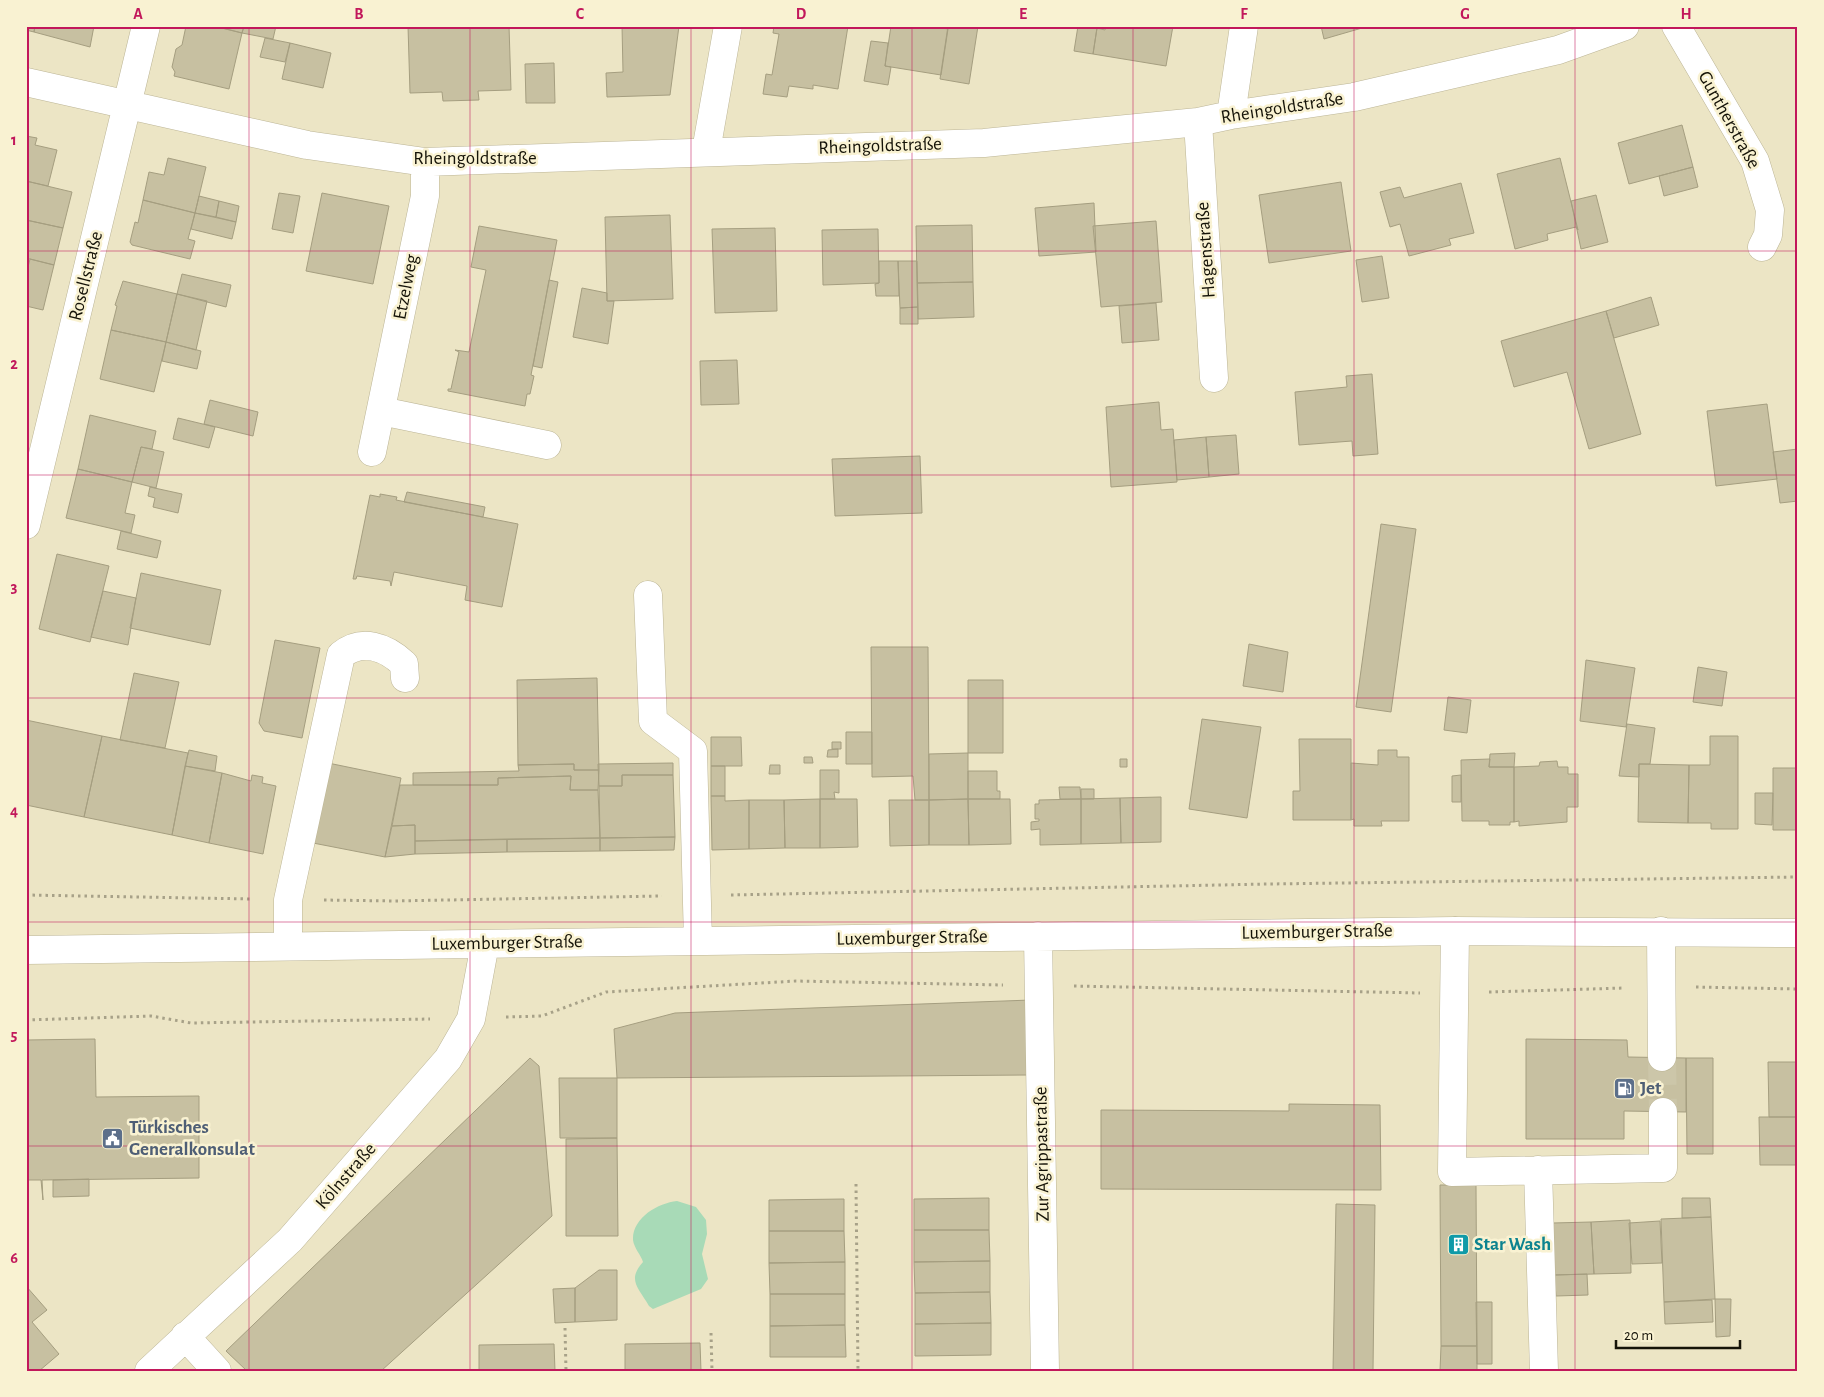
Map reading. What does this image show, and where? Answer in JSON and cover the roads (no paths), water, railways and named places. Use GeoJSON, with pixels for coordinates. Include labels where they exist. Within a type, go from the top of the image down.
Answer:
{"type":"FeatureCollection","features":[{"type":"Feature","properties":{"kind":"street","name":"Rosellstraße"},"geometry":{"type":"LineString","coordinates":[[26,525],[146,26]]}},
{"type":"Feature","properties":{"kind":"street"},"geometry":{"type":"LineString","coordinates":[[706,151],[728,26]]}},
{"type":"Feature","properties":{"kind":"street"},"geometry":{"type":"LineString","coordinates":[[1231,114],[1244,26]]}},
{"type":"Feature","properties":{"kind":"street","name":"Rheingoldstraße"},"geometry":{"type":"LineString","coordinates":[[26,82],[307,145],[425,162],[984,143],[1198,122],[1231,114],[1354,96],[1558,50],[1625,26]]}},
{"type":"Feature","properties":{"kind":"street","name":"Guntherstraße"},"geometry":{"type":"LineString","coordinates":[[1676,26],[1755,161],[1770,210],[1768,235],[1762,247]]}},
{"type":"Feature","properties":{"kind":"street","name":"Hagenstraße"},"geometry":{"type":"LineString","coordinates":[[1198,122],[1214,378]]}},
{"type":"Feature","properties":{"kind":"street","name":"Etzelweg"},"geometry":{"type":"LineString","coordinates":[[372,452],[424,196],[425,162]]}},
{"type":"Feature","properties":{"kind":"street"},"geometry":{"type":"LineString","coordinates":[[381,411],[547,445]]}},
{"type":"Feature","properties":{"kind":"street"},"geometry":{"type":"LineString","coordinates":[[648,595],[653,721],[693,751],[698,941]]}},
{"type":"Feature","properties":{"kind":"street"},"geometry":{"type":"LineString","coordinates":[[288,946],[288,900],[341,655],[350,648],[363,644],[392,653],[404,664],[405,678]]}},
{"type":"Feature","properties":{"kind":"street"},"geometry":{"type":"LineString","coordinates":[[1455,931],[1452,1172],[1663,1168],[1662,1112]]}},
{"type":"Feature","properties":{"kind":"street","name":"Luxemburger Straße"},"geometry":{"type":"LineString","coordinates":[[26,950],[1455,931],[1798,933]]}},
{"type":"Feature","properties":{"kind":"street"},"geometry":{"type":"LineString","coordinates":[[1661,932],[1662,1058]]}},
{"type":"Feature","properties":{"kind":"street","name":"Zur Agrippastraße"},"geometry":{"type":"LineString","coordinates":[[1038,936],[1045,1371]]}},
{"type":"Feature","properties":{"kind":"street","name":"Kölnstraße"},"geometry":{"type":"LineString","coordinates":[[149,1371],[290,1240],[448,1059],[471,1019],[485,944]]}},
{"type":"Feature","properties":{"kind":"street"},"geometry":{"type":"LineString","coordinates":[[1538,1170],[1544,1371]]}},
{"type":"Feature","properties":{"kind":"street"},"geometry":{"type":"LineString","coordinates":[[185,1336],[217,1371]]}},
{"type":"Feature","properties":{"kind":"tunnel"},"geometry":{"type":"LineString","coordinates":[[1662,1057],[1663,1112]]}},
{"type":"Feature","properties":{"kind":"place","name":"Jet"},"geometry":{"type":"Point","coordinates":[1624,1088]}},
{"type":"Feature","properties":{"kind":"place","name":"Türkisches Generalkonsulat"},"geometry":{"type":"Point","coordinates":[113,1138]}},
{"type":"Feature","properties":{"kind":"place","name":"Star Wash"},"geometry":{"type":"Point","coordinates":[1458,1244]}}]}
